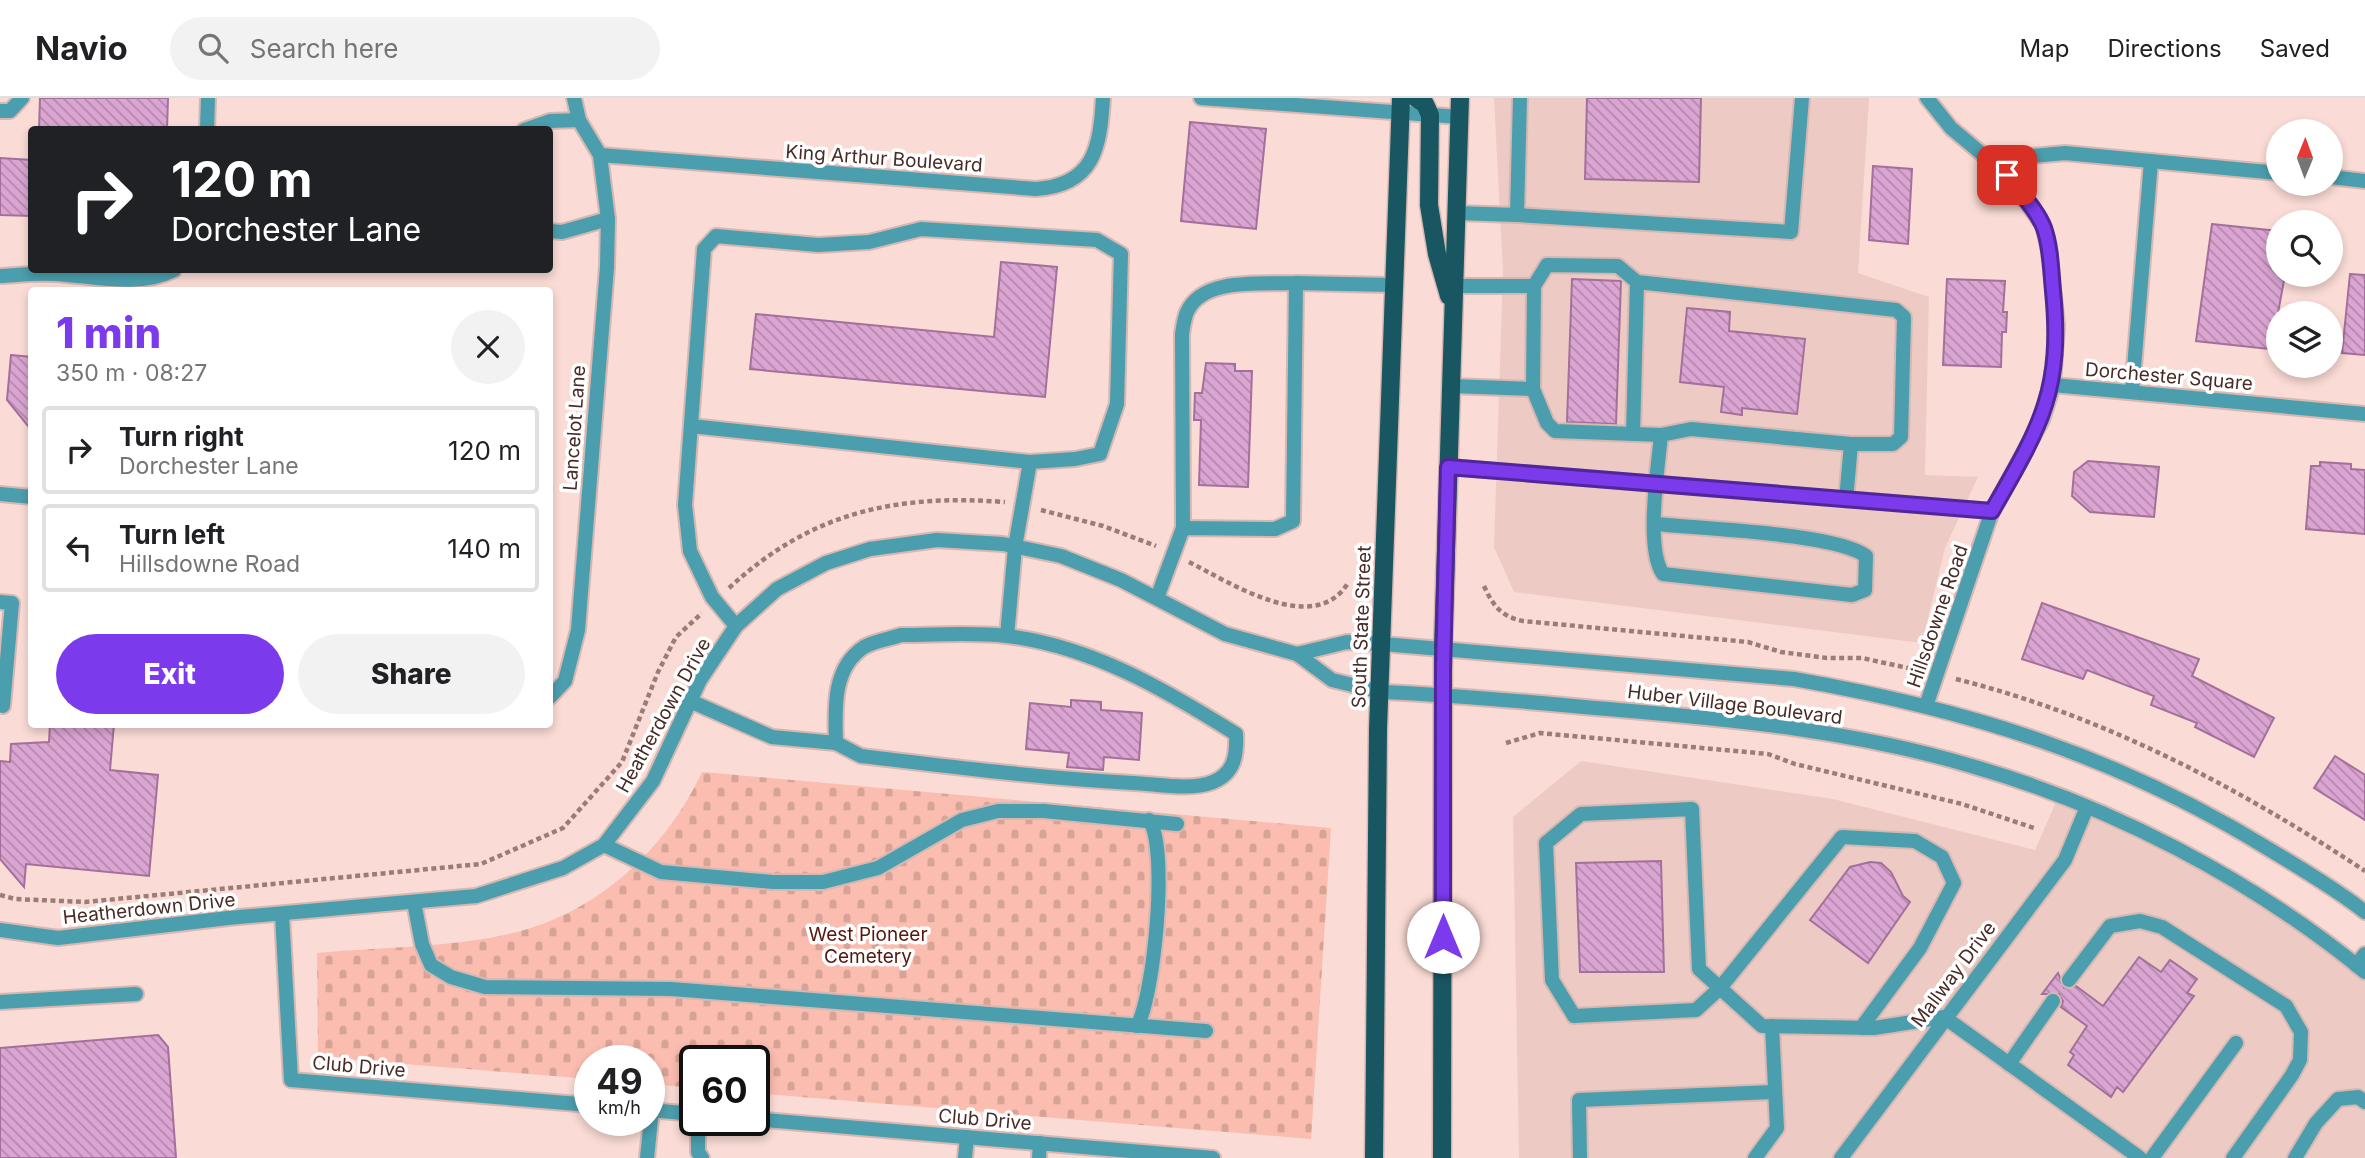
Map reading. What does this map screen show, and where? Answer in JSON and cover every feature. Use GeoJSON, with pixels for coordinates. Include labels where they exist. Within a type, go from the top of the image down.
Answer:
{"type":"FeatureCollection","features":[{"type":"Feature","properties":{"kind":"main road"},"geometry":{"type":"LineString","coordinates":[[1416,98],[1425,104],[1430,116],[1429,205],[1437,254],[1455,316]]}},
{"type":"Feature","properties":{"kind":"main road"},"geometry":{"type":"LineString","coordinates":[[1442,1158],[1443,648],[1460,98]]}},
{"type":"Feature","properties":{"kind":"main road","name":"South State Street"},"geometry":{"type":"LineString","coordinates":[[1374,1158],[1381,692],[1401,106]]}},
{"type":"Feature","properties":{"kind":"street"},"geometry":{"type":"LineString","coordinates":[[0,111],[10,111],[22,98]]}},
{"type":"Feature","properties":{"kind":"street"},"geometry":{"type":"LineString","coordinates":[[207,126],[208,98]]}},
{"type":"Feature","properties":{"kind":"street"},"geometry":{"type":"LineString","coordinates":[[574,98],[579,120],[600,155]]}},
{"type":"Feature","properties":{"kind":"street","name":"King Arthur Boulevard"},"geometry":{"type":"LineString","coordinates":[[600,155],[1036,189],[1056,187],[1072,181],[1089,164],[1098,145],[1103,98]]}},
{"type":"Feature","properties":{"kind":"street"},"geometry":{"type":"LineString","coordinates":[[1201,98],[1401,106],[1430,116],[1460,117]]}},
{"type":"Feature","properties":{"kind":"street"},"geometry":{"type":"LineString","coordinates":[[1517,215],[1520,98]]}},
{"type":"Feature","properties":{"kind":"street"},"geometry":{"type":"LineString","coordinates":[[1457,213],[1791,232],[1802,98]]}},
{"type":"Feature","properties":{"kind":"street","name":"Hillsdowne Road"},"geometry":{"type":"LineString","coordinates":[[1927,98],[1951,128],[2007,175],[2043,225],[2049,251],[2057,325],[2053,385],[2042,420],[1992,511],[1927,706]]}},
{"type":"Feature","properties":{"kind":"street"},"geometry":{"type":"LineString","coordinates":[[536,126],[550,121],[579,120]]}},
{"type":"Feature","properties":{"kind":"street"},"geometry":{"type":"LineString","coordinates":[[2007,175],[2031,156],[2066,153],[2266,172]]}},
{"type":"Feature","properties":{"kind":"street","name":"Lancelot Lane"},"geometry":{"type":"LineString","coordinates":[[553,694],[565,681],[578,629],[607,267],[608,219],[600,155]]}},
{"type":"Feature","properties":{"kind":"street"},"geometry":{"type":"LineString","coordinates":[[2132,392],[2151,161]]}},
{"type":"Feature","properties":{"kind":"street"},"geometry":{"type":"LineString","coordinates":[[2343,178],[2365,180]]}},
{"type":"Feature","properties":{"kind":"street"},"geometry":{"type":"LineString","coordinates":[[553,232],[608,219]]}},
{"type":"Feature","properties":{"kind":"street"},"geometry":{"type":"LineString","coordinates":[[691,426],[1030,462],[1100,454],[1117,404],[1121,254],[1097,240],[921,229],[869,242],[818,245],[716,236],[704,249],[685,505],[690,551],[712,597],[736,626]]}},
{"type":"Feature","properties":{"kind":"street"},"geometry":{"type":"LineString","coordinates":[[1547,265],[1618,266],[1637,282],[1896,310],[1904,317],[1901,437],[1894,444],[1851,444],[1691,429],[1661,435],[1555,431],[1547,423],[1533,389],[1534,286],[1547,265]]}},
{"type":"Feature","properties":{"kind":"street"},"geometry":{"type":"LineString","coordinates":[[0,276],[52,274],[107,279],[159,277],[168,273]]}},
{"type":"Feature","properties":{"kind":"street"},"geometry":{"type":"LineString","coordinates":[[1633,435],[1637,282]]}},
{"type":"Feature","properties":{"kind":"street"},"geometry":{"type":"LineString","coordinates":[[1183,528],[1275,529],[1293,521],[1296,283]]}},
{"type":"Feature","properties":{"kind":"street"},"geometry":{"type":"LineString","coordinates":[[1157,598],[1183,528],[1182,334],[1187,311],[1201,296],[1226,286],[1296,283],[1393,285]]}},
{"type":"Feature","properties":{"kind":"street"},"geometry":{"type":"LineString","coordinates":[[1454,286],[1534,286]]}},
{"type":"Feature","properties":{"kind":"street","name":"Dorchester Square"},"geometry":{"type":"LineString","coordinates":[[2053,385],[2365,414]]}},
{"type":"Feature","properties":{"kind":"street"},"geometry":{"type":"LineString","coordinates":[[1451,386],[1533,389]]}},
{"type":"Feature","properties":{"kind":"street"},"geometry":{"type":"LineString","coordinates":[[1656,524],[1811,539],[1854,547],[1867,556],[1864,590],[1853,595],[1663,574],[1655,562],[1656,485],[1661,435]]}},
{"type":"Feature","properties":{"kind":"street"},"geometry":{"type":"LineString","coordinates":[[1846,500],[1851,444]]}},
{"type":"Feature","properties":{"kind":"street"},"geometry":{"type":"LineString","coordinates":[[1007,636],[1015,547],[1030,462]]}},
{"type":"Feature","properties":{"kind":"street"},"geometry":{"type":"LineString","coordinates":[[1448,467],[1992,511]]}},
{"type":"Feature","properties":{"kind":"street"},"geometry":{"type":"LineString","coordinates":[[0,494],[28,497]]}},
{"type":"Feature","properties":{"kind":"street","name":"Heatherdown Drive"},"geometry":{"type":"LineString","coordinates":[[0,930],[58,938],[476,897],[530,881],[604,845],[653,782],[690,701],[736,626],[777,589],[826,563],[870,549],[937,540],[1015,547],[1061,556],[1122,580],[1225,634],[1297,654],[1332,680],[1381,692]]}},
{"type":"Feature","properties":{"kind":"street"},"geometry":{"type":"LineString","coordinates":[[0,602],[12,603],[4,705]]}},
{"type":"Feature","properties":{"kind":"street"},"geometry":{"type":"LineString","coordinates":[[690,701],[772,737],[836,743],[861,756],[1042,778],[1178,786],[1213,782],[1230,770],[1237,757],[1236,734],[1195,709],[1084,652],[1007,636],[901,635],[865,646],[844,664],[835,707],[836,743]]}},
{"type":"Feature","properties":{"kind":"street","name":"Heatherdown Drive"},"geometry":{"type":"LineString","coordinates":[[1297,654],[1347,642],[1383,645]]}},
{"type":"Feature","properties":{"kind":"street","name":"Huber Village Boulevard"},"geometry":{"type":"LineString","coordinates":[[1383,645],[1794,679],[1982,720],[2077,751],[2162,791],[2251,838],[2365,912]]}},
{"type":"Feature","properties":{"kind":"street","name":"Huber Village Boulevard"},"geometry":{"type":"LineString","coordinates":[[1381,692],[1788,725],[1969,765],[2087,807],[2227,878],[2362,964]]}},
{"type":"Feature","properties":{"kind":"street","name":"Mallway Drive"},"geometry":{"type":"LineString","coordinates":[[1841,1158],[1944,1017],[2065,860],[2087,807]]}},
{"type":"Feature","properties":{"kind":"street"},"geometry":{"type":"LineString","coordinates":[[1861,1028],[1920,948],[1954,883],[1942,858],[1915,841],[1842,836],[1720,988],[1696,1010],[1574,1016],[1552,980],[1546,842],[1581,814],[1692,808],[1699,969],[1720,988],[1762,1026],[1861,1028],[1944,1017],[2140,1158]]}},
{"type":"Feature","properties":{"kind":"street"},"geometry":{"type":"LineString","coordinates":[[604,845],[661,872],[773,882],[823,882],[878,868],[962,820],[998,811],[1044,811],[1177,824]]}},
{"type":"Feature","properties":{"kind":"street"},"geometry":{"type":"LineString","coordinates":[[1137,1026],[1149,995],[1159,869],[1159,844],[1149,820]]}},
{"type":"Feature","properties":{"kind":"street"},"geometry":{"type":"LineString","coordinates":[[414,902],[422,944],[431,965],[451,977],[485,987],[671,989],[1206,1031]]}},
{"type":"Feature","properties":{"kind":"street","name":"Club Drive"},"geometry":{"type":"LineString","coordinates":[[282,914],[291,1080],[574,1104]]}},
{"type":"Feature","properties":{"kind":"street"},"geometry":{"type":"LineString","coordinates":[[2068,980],[2110,926],[2140,921],[2162,927],[2286,1006],[2301,1032],[2300,1060],[2233,1158]]}},
{"type":"Feature","properties":{"kind":"street"},"geometry":{"type":"LineString","coordinates":[[0,1002],[136,994]]}},
{"type":"Feature","properties":{"kind":"street"},"geometry":{"type":"LineString","coordinates":[[2009,1064],[2053,1001]]}},
{"type":"Feature","properties":{"kind":"street"},"geometry":{"type":"LineString","coordinates":[[1755,1158],[1777,1128],[1773,1092],[1772,1026]]}},
{"type":"Feature","properties":{"kind":"street"},"geometry":{"type":"LineString","coordinates":[[2152,1158],[2236,1043]]}},
{"type":"Feature","properties":{"kind":"street"},"geometry":{"type":"LineString","coordinates":[[1580,1158],[1579,1100],[1773,1092]]}},
{"type":"Feature","properties":{"kind":"street"},"geometry":{"type":"LineString","coordinates":[[2295,1158],[2316,1123],[2339,1099],[2358,1097],[2365,1102]]}},
{"type":"Feature","properties":{"kind":"street","name":"Club Drive"},"geometry":{"type":"LineString","coordinates":[[770,1120],[967,1137],[1040,1151],[1213,1158]]}},
{"type":"Feature","properties":{"kind":"street"},"geometry":{"type":"LineString","coordinates":[[647,1158],[649,1136]]}},
{"type":"Feature","properties":{"kind":"street"},"geometry":{"type":"LineString","coordinates":[[698,1136],[698,1156]]}},
{"type":"Feature","properties":{"kind":"street"},"geometry":{"type":"LineString","coordinates":[[965,1158],[967,1137]]}},
{"type":"Feature","properties":{"kind":"path"},"geometry":{"type":"LineString","coordinates":[[1506,743],[1540,733],[1768,754],[1795,764],[1962,804],[2037,829]]}},
{"type":"Feature","properties":{"kind":"shaded area"},"geometry":{"type":"Polygon","coordinates":[[[1494,98],[1869,98],[1858,273],[1929,297],[1925,475],[1978,477],[1945,548],[1922,643],[1514,592],[1494,547],[1503,271],[1494,98]]]}},
{"type":"Feature","properties":{"kind":"shaded area"},"geometry":{"type":"Polygon","coordinates":[[[1581,761],[1833,799],[2035,850],[2059,795],[2185,855],[2365,972],[2365,1158],[1519,1158],[1513,817],[1581,761]]]}},
{"type":"Feature","properties":{"kind":"green space","name":"West Pioneer Cemetery"},"geometry":{"type":"Polygon","coordinates":[[[702,772],[1331,828],[1311,1139],[770,1094],[770,1045],[679,1045],[679,1087],[665,1085],[665,1045],[574,1045],[574,1078],[318,1057],[317,953],[489,938],[544,923],[601,894],[626,874],[649,852],[687,800],[702,772]]]}},
{"type":"Feature","properties":{"kind":"building"},"geometry":{"type":"Polygon","coordinates":[[[40,98],[168,98],[167,126],[39,126],[40,98]]]}},
{"type":"Feature","properties":{"kind":"building"},"geometry":{"type":"Polygon","coordinates":[[[1587,98],[1701,98],[1699,182],[1585,179],[1587,98]]]}},
{"type":"Feature","properties":{"kind":"building"},"geometry":{"type":"Polygon","coordinates":[[[1190,122],[1266,129],[1256,229],[1181,221],[1190,122]]]}},
{"type":"Feature","properties":{"kind":"building"},"geometry":{"type":"Polygon","coordinates":[[[0,158],[28,160],[28,216],[0,215],[0,158]]]}},
{"type":"Feature","properties":{"kind":"building"},"geometry":{"type":"Polygon","coordinates":[[[1873,166],[1912,169],[1908,244],[1869,240],[1873,166]]]}},
{"type":"Feature","properties":{"kind":"building"},"geometry":{"type":"Polygon","coordinates":[[[2212,224],[2266,230],[2266,287],[2283,287],[2280,301],[2266,301],[2266,349],[2196,341],[2212,224]]]}},
{"type":"Feature","properties":{"kind":"building"},"geometry":{"type":"Polygon","coordinates":[[[1001,262],[1057,267],[1045,397],[750,369],[756,314],[994,337],[1001,262]]]}},
{"type":"Feature","properties":{"kind":"building"},"geometry":{"type":"Polygon","coordinates":[[[2350,274],[2365,275],[2365,355],[2343,353],[2350,274]]]}},
{"type":"Feature","properties":{"kind":"building"},"geometry":{"type":"Polygon","coordinates":[[[1572,279],[1621,281],[1616,424],[1567,422],[1572,279]]]}},
{"type":"Feature","properties":{"kind":"building"},"geometry":{"type":"Polygon","coordinates":[[[1947,279],[2005,281],[2003,312],[2007,312],[2006,332],[2002,332],[2001,367],[1943,365],[1947,279]]]}},
{"type":"Feature","properties":{"kind":"building"},"geometry":{"type":"Polygon","coordinates":[[[1687,308],[1730,312],[1729,331],[1805,339],[1797,414],[1742,408],[1742,415],[1721,412],[1724,387],[1680,382],[1687,308]]]}},
{"type":"Feature","properties":{"kind":"building"},"geometry":{"type":"Polygon","coordinates":[[[11,355],[28,357],[28,426],[7,400],[11,355]]]}},
{"type":"Feature","properties":{"kind":"building"},"geometry":{"type":"Polygon","coordinates":[[[1206,363],[1235,364],[1235,371],[1252,371],[1248,487],[1199,485],[1201,420],[1194,420],[1195,393],[1202,393],[1206,363]]]}},
{"type":"Feature","properties":{"kind":"building"},"geometry":{"type":"Polygon","coordinates":[[[2088,461],[2159,467],[2154,517],[2090,512],[2072,496],[2074,472],[2088,461]]]}},
{"type":"Feature","properties":{"kind":"building"},"geometry":{"type":"Polygon","coordinates":[[[2320,462],[2351,464],[2351,469],[2365,470],[2365,534],[2306,529],[2311,466],[2320,466],[2320,462]]]}},
{"type":"Feature","properties":{"kind":"building"},"geometry":{"type":"Polygon","coordinates":[[[2042,603],[2199,659],[2192,676],[2274,718],[2254,757],[2195,727],[2197,723],[2151,705],[2154,696],[2087,670],[2083,679],[2022,659],[2042,603]]]}},
{"type":"Feature","properties":{"kind":"building"},"geometry":{"type":"Polygon","coordinates":[[[1071,700],[1101,702],[1101,710],[1142,713],[1139,760],[1104,757],[1103,770],[1067,767],[1069,753],[1026,749],[1030,703],[1071,707],[1071,700]]]}},
{"type":"Feature","properties":{"kind":"building"},"geometry":{"type":"Polygon","coordinates":[[[50,728],[114,728],[110,770],[158,775],[149,876],[26,864],[24,887],[0,859],[0,761],[10,762],[11,744],[49,742],[50,728]]]}},
{"type":"Feature","properties":{"kind":"building"},"geometry":{"type":"Polygon","coordinates":[[[2335,756],[2365,775],[2365,820],[2314,788],[2335,756]]]}},
{"type":"Feature","properties":{"kind":"building"},"geometry":{"type":"Polygon","coordinates":[[[1661,861],[1664,972],[1580,972],[1576,863],[1661,861]]]}},
{"type":"Feature","properties":{"kind":"building"},"geometry":{"type":"Polygon","coordinates":[[[1870,862],[1881,863],[1891,872],[1903,896],[1910,902],[1868,963],[1810,920],[1850,867],[1870,862]]]}},
{"type":"Feature","properties":{"kind":"building"},"geometry":{"type":"Polygon","coordinates":[[[2139,957],[2161,972],[2170,960],[2197,979],[2187,993],[2194,996],[2123,1092],[2117,1087],[2111,1097],[2068,1065],[2074,1055],[2070,1052],[2087,1026],[2061,1007],[2063,1001],[2059,994],[2042,994],[2058,973],[2064,988],[2076,986],[2103,1006],[2139,957]]]}},
{"type":"Feature","properties":{"kind":"building"},"geometry":{"type":"Polygon","coordinates":[[[158,1035],[168,1047],[176,1158],[0,1158],[0,1048],[158,1035]]]}},
{"type":"Feature","properties":{"kind":"route"},"geometry":{"type":"LineString","coordinates":[[1443,937],[1443,671],[1448,467],[1992,511],[2042,420],[2053,385],[2057,325],[2049,251],[2043,225],[2007,175]]}}]}
